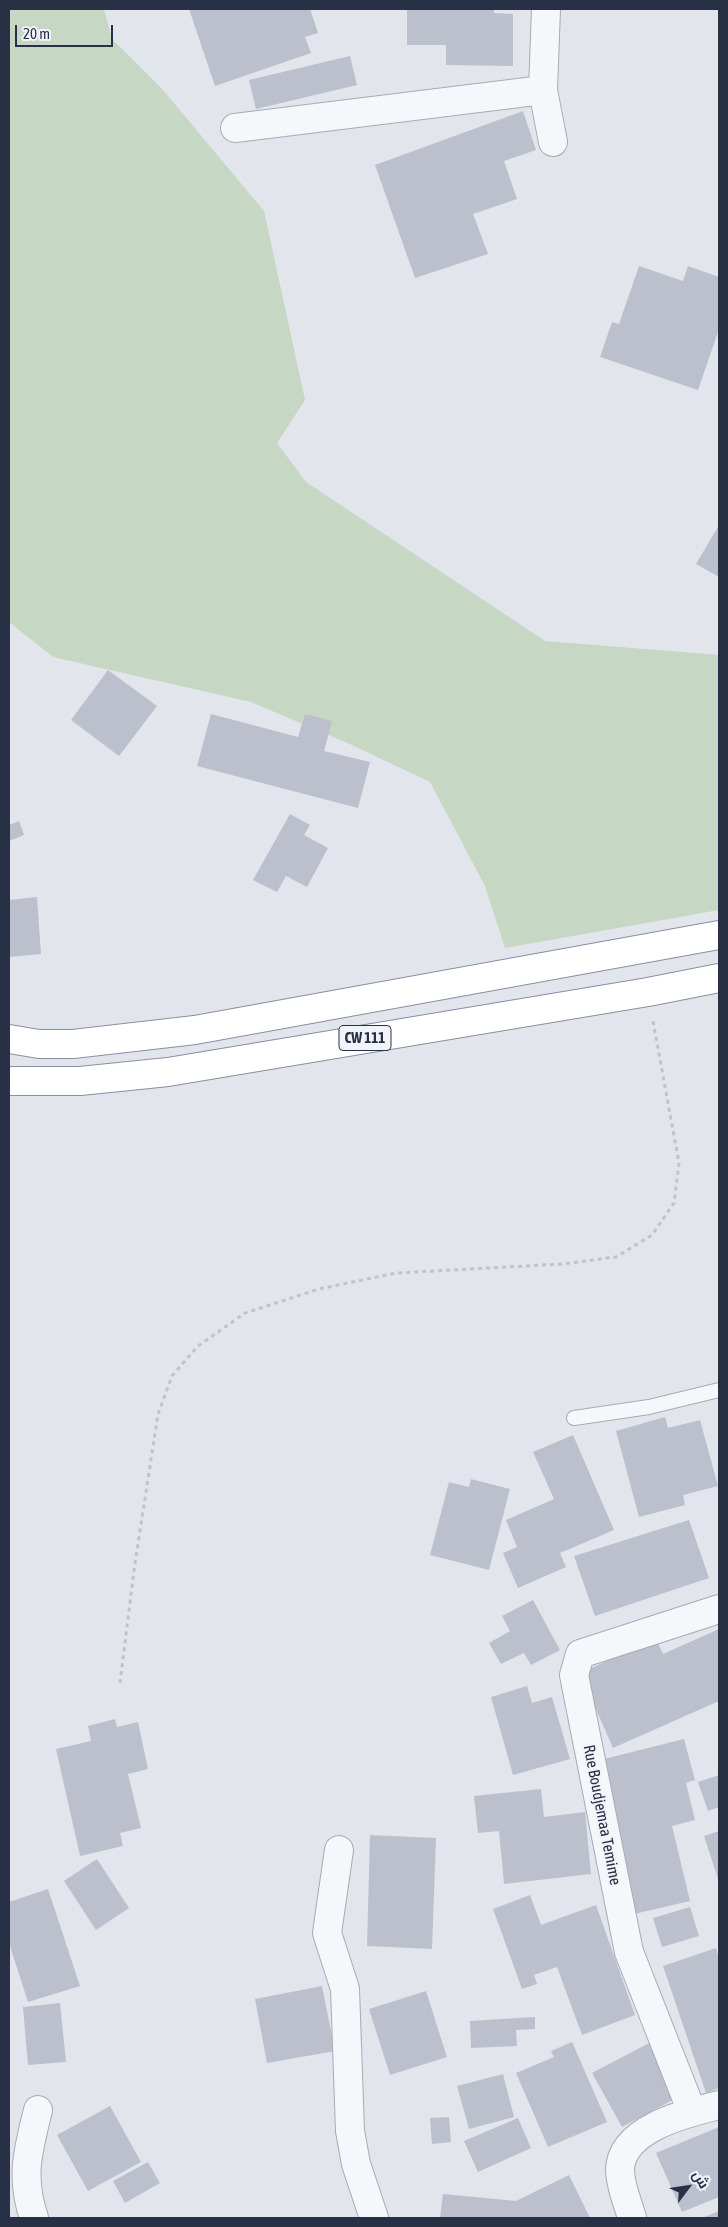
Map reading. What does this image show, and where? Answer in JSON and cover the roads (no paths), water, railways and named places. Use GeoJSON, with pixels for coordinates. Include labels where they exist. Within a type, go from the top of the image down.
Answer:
{"type":"FeatureCollection","features":[{"type":"Feature","properties":{"kind":"highway"},"geometry":{"type":"LineString","coordinates":[[9,1039],[39,1044],[73,1044],[195,1030],[719,935]]}},
{"type":"Feature","properties":{"kind":"highway","name":"CW 111"},"geometry":{"type":"LineString","coordinates":[[9,1081],[80,1081],[168,1072],[648,992],[719,978]]}},
{"type":"Feature","properties":{"kind":"street"},"geometry":{"type":"LineString","coordinates":[[546,9],[543,90],[553,142]]}},
{"type":"Feature","properties":{"kind":"street"},"geometry":{"type":"LineString","coordinates":[[235,128],[543,90]]}},
{"type":"Feature","properties":{"kind":"street","name":"Rue Boudjemaa Temime"},"geometry":{"type":"LineString","coordinates":[[692,2112],[629,1952],[574,1675],[580,1654],[719,1609]]}},
{"type":"Feature","properties":{"kind":"street"},"geometry":{"type":"LineString","coordinates":[[339,1850],[327,1933],[345,1989],[350,2131],[356,2164],[374,2218]]}},
{"type":"Feature","properties":{"kind":"street"},"geometry":{"type":"LineString","coordinates":[[632,2218],[620,2169],[630,2144],[645,2132],[692,2112],[719,2105]]}},
{"type":"Feature","properties":{"kind":"street"},"geometry":{"type":"LineString","coordinates":[[34,2218],[28,2200],[26,2160],[38,2110]]}},
{"type":"Feature","properties":{"kind":"lane"},"geometry":{"type":"LineString","coordinates":[[574,1418],[649,1407],[719,1390]]}}]}
